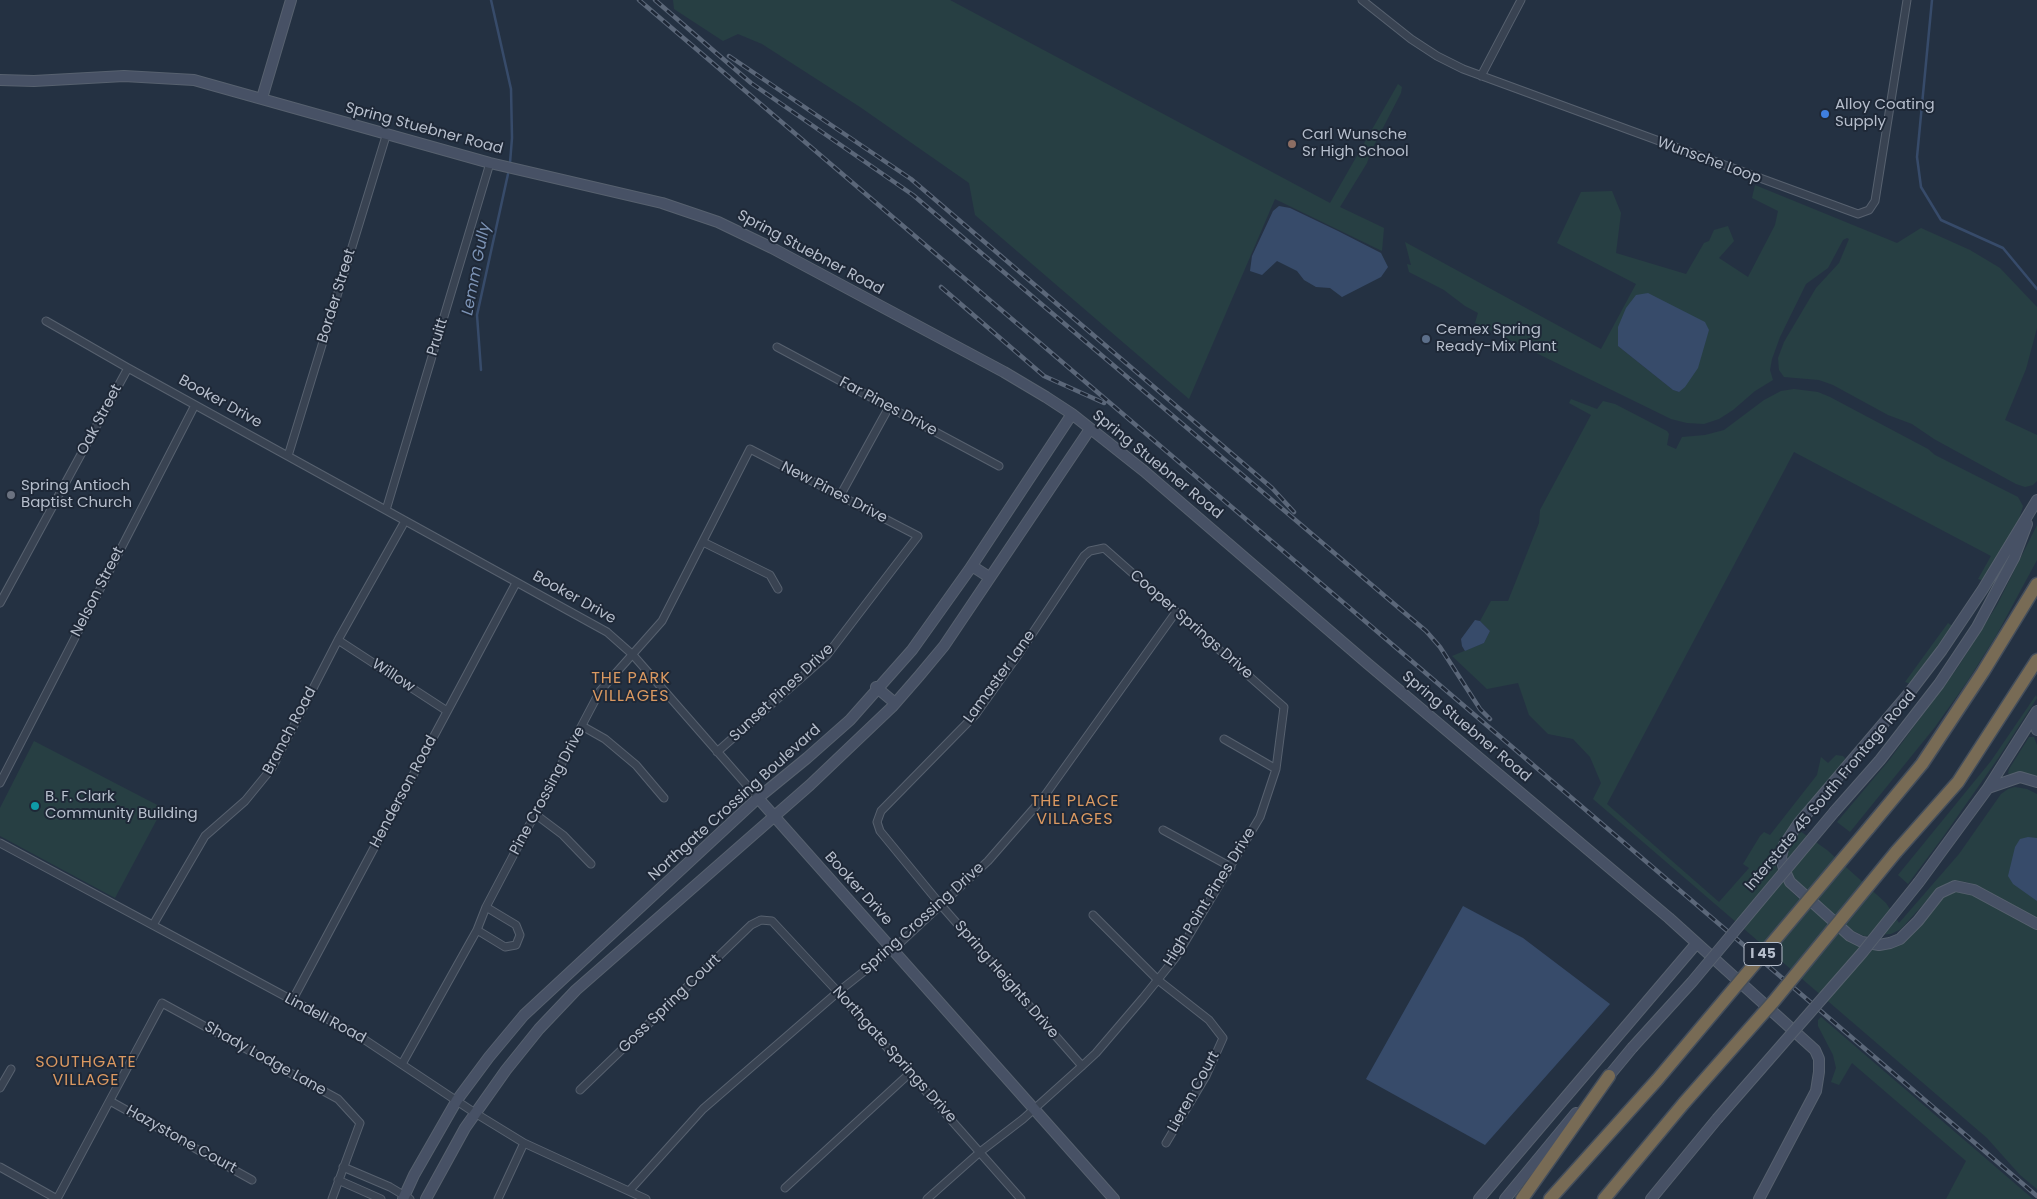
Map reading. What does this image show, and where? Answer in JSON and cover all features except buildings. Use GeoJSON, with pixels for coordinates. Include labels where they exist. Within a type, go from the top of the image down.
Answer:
{"type":"FeatureCollection","features":[{"type":"Feature","properties":{"kind":"highway","name":"I 45"},"geometry":{"type":"LineString","coordinates":[[1550,1199],[1657,1080],[1927,756],[1988,665],[2037,584]]}},
{"type":"Feature","properties":{"kind":"highway","name":"I 45"},"geometry":{"type":"LineString","coordinates":[[1604,1199],[1684,1103],[1774,1001],[1896,852],[1958,782],[2037,660]]}},
{"type":"Feature","properties":{"kind":"highway"},"geometry":{"type":"LineString","coordinates":[[1522,1199],[1609,1076]]}},
{"type":"Feature","properties":{"kind":"main road"},"geometry":{"type":"LineString","coordinates":[[262,98],[291,0]]}},
{"type":"Feature","properties":{"kind":"main road","name":"Spring Stuebner Road"},"geometry":{"type":"LineString","coordinates":[[0,80],[34,81],[124,76],[194,80],[262,98],[386,136],[490,163],[662,203],[718,222],[1004,372],[1072,414],[1144,471],[1670,918],[1696,944],[1815,1050],[1819,1072],[1816,1091],[1759,1199]]}},
{"type":"Feature","properties":{"kind":"main road","name":"Northgate Crossing Boulevard"},"geometry":{"type":"LineString","coordinates":[[406,1198],[414,1175],[457,1100],[488,1057],[524,1015],[758,798],[850,720],[876,688],[912,650],[972,566],[1072,414]]}},
{"type":"Feature","properties":{"kind":"main road"},"geometry":{"type":"LineString","coordinates":[[426,1199],[447,1158],[475,1113],[506,1070],[576,990],[810,784],[896,703],[944,646],[1090,429]]}},
{"type":"Feature","properties":{"kind":"main road"},"geometry":{"type":"LineString","coordinates":[[2037,500],[1983,589],[1942,650],[1910,692],[1798,824],[1784,845],[1781,857],[1790,882],[1850,936],[1862,942],[1878,945],[1890,943],[1900,938],[1940,893],[1955,886],[1974,890],[2037,924]]}},
{"type":"Feature","properties":{"kind":"main road","name":"Interstate 45 South Frontage Road"},"geometry":{"type":"LineString","coordinates":[[1505,1199],[1632,1048],[1692,982],[1880,760],[1939,684],[1976,627],[2014,558],[2037,500]]}},
{"type":"Feature","properties":{"kind":"main road"},"geometry":{"type":"LineString","coordinates":[[972,566],[989,577]]}},
{"type":"Feature","properties":{"kind":"main road"},"geometry":{"type":"LineString","coordinates":[[876,688],[896,703]]}},
{"type":"Feature","properties":{"kind":"main road"},"geometry":{"type":"LineString","coordinates":[[2035,715],[2037,730]]}},
{"type":"Feature","properties":{"kind":"main road"},"geometry":{"type":"LineString","coordinates":[[1651,1199],[1717,1119],[1856,960],[1919,882],[1988,788],[2035,715]]}},
{"type":"Feature","properties":{"kind":"main road"},"geometry":{"type":"LineString","coordinates":[[1988,788],[2020,777],[2037,782]]}},
{"type":"Feature","properties":{"kind":"main road","name":"Booker Drive"},"geometry":{"type":"LineString","coordinates":[[758,798],[1114,1199]]}},
{"type":"Feature","properties":{"kind":"main road"},"geometry":{"type":"LineString","coordinates":[[604,941],[616,955]]}},
{"type":"Feature","properties":{"kind":"main road"},"geometry":{"type":"LineString","coordinates":[[1479,1199],[1696,944]]}},
{"type":"Feature","properties":{"kind":"street","name":"Wunsche Loop"},"geometry":{"type":"LineString","coordinates":[[1362,0],[1411,39],[1437,56],[1481,76],[1850,213],[1862,214],[1869,210],[1874,201],[1907,0]]}},
{"type":"Feature","properties":{"kind":"street"},"geometry":{"type":"LineString","coordinates":[[1481,76],[1520,0]]}},
{"type":"Feature","properties":{"kind":"street","name":"Border Street"},"geometry":{"type":"LineString","coordinates":[[288,456],[386,136]]}},
{"type":"Feature","properties":{"kind":"street","name":"Pruitt"},"geometry":{"type":"LineString","coordinates":[[386,510],[490,163]]}},
{"type":"Feature","properties":{"kind":"street","name":"Booker Drive"},"geometry":{"type":"LineString","coordinates":[[46,320],[128,368],[607,632],[633,654],[758,798]]}},
{"type":"Feature","properties":{"kind":"street","name":"Far Pines Drive"},"geometry":{"type":"LineString","coordinates":[[777,347],[999,466]]}},
{"type":"Feature","properties":{"kind":"street","name":"Oak Street"},"geometry":{"type":"LineString","coordinates":[[0,604],[128,368]]}},
{"type":"Feature","properties":{"kind":"street","name":"Nelson Street"},"geometry":{"type":"LineString","coordinates":[[0,781],[195,405]]}},
{"type":"Feature","properties":{"kind":"street"},"geometry":{"type":"LineString","coordinates":[[840,496],[889,407]]}},
{"type":"Feature","properties":{"kind":"street","name":"New Pines Drive"},"geometry":{"type":"LineString","coordinates":[[750,449],[918,536]]}},
{"type":"Feature","properties":{"kind":"street","name":"Pine Crossing Drive"},"geometry":{"type":"LineString","coordinates":[[402,1064],[477,930],[486,907],[600,691],[662,621],[750,449]]}},
{"type":"Feature","properties":{"kind":"street","name":"Branch Road"},"geometry":{"type":"LineString","coordinates":[[153,925],[205,836],[245,801],[272,768],[338,640],[404,521]]}},
{"type":"Feature","properties":{"kind":"street","name":"Sunset Pines Drive"},"geometry":{"type":"LineString","coordinates":[[717,752],[827,655],[918,536]]}},
{"type":"Feature","properties":{"kind":"street"},"geometry":{"type":"LineString","coordinates":[[703,542],[770,575],[778,589]]}},
{"type":"Feature","properties":{"kind":"street","name":"Cooper Springs Drive"},"geometry":{"type":"LineString","coordinates":[[1096,549],[1104,548],[1284,706]]}},
{"type":"Feature","properties":{"kind":"street","name":"Lamaster Lane"},"geometry":{"type":"LineString","coordinates":[[877,822],[881,811],[976,714],[1084,556],[1096,549]]}},
{"type":"Feature","properties":{"kind":"street","name":"Henderson Road"},"geometry":{"type":"LineString","coordinates":[[292,1001],[516,583]]}},
{"type":"Feature","properties":{"kind":"street","name":"Spring Crossing Drive"},"geometry":{"type":"LineString","coordinates":[[630,1190],[703,1109],[838,992],[892,949],[988,861],[1042,798],[1176,612]]}},
{"type":"Feature","properties":{"kind":"street","name":"Willow"},"geometry":{"type":"LineString","coordinates":[[338,640],[447,711]]}},
{"type":"Feature","properties":{"kind":"street","name":"High Point Pines Drive"},"geometry":{"type":"LineString","coordinates":[[926,1199],[1096,1053],[1176,957],[1260,817],[1276,768],[1284,706]]}},
{"type":"Feature","properties":{"kind":"street"},"geometry":{"type":"LineString","coordinates":[[582,726],[605,739],[636,765],[664,798]]}},
{"type":"Feature","properties":{"kind":"street"},"geometry":{"type":"LineString","coordinates":[[1224,739],[1276,768]]}},
{"type":"Feature","properties":{"kind":"street"},"geometry":{"type":"LineString","coordinates":[[535,814],[563,835],[592,864]]}},
{"type":"Feature","properties":{"kind":"street","name":"Spring Heights Drive"},"geometry":{"type":"LineString","coordinates":[[877,822],[880,831],[940,904],[1082,1066]]}},
{"type":"Feature","properties":{"kind":"street"},"geometry":{"type":"LineString","coordinates":[[1163,830],[1231,867]]}},
{"type":"Feature","properties":{"kind":"street","name":"Lindell Road"},"geometry":{"type":"LineString","coordinates":[[0,843],[359,1036],[524,1143],[630,1190],[646,1199]]}},
{"type":"Feature","properties":{"kind":"street"},"geometry":{"type":"LineString","coordinates":[[477,930],[505,947],[516,945],[520,935],[516,925],[486,907]]}},
{"type":"Feature","properties":{"kind":"street"},"geometry":{"type":"LineString","coordinates":[[1092,915],[1158,980]]}},
{"type":"Feature","properties":{"kind":"street","name":"Northgate Springs Drive"},"geometry":{"type":"LineString","coordinates":[[761,920],[772,921],[781,930],[1021,1199]]}},
{"type":"Feature","properties":{"kind":"street","name":"Goss Spring Court"},"geometry":{"type":"LineString","coordinates":[[580,1090],[751,925],[761,920]]}},
{"type":"Feature","properties":{"kind":"street","name":"Lieren Court"},"geometry":{"type":"LineString","coordinates":[[1158,980],[1209,1020],[1223,1038],[1206,1076],[1166,1143]]}},
{"type":"Feature","properties":{"kind":"street","name":"Shady Lodge Lane"},"geometry":{"type":"LineString","coordinates":[[110,1101],[162,1003],[338,1099],[360,1123],[343,1166]]}},
{"type":"Feature","properties":{"kind":"street"},"geometry":{"type":"LineString","coordinates":[[0,1088],[11,1069]]}},
{"type":"Feature","properties":{"kind":"street"},"geometry":{"type":"LineString","coordinates":[[785,1188],[910,1073]]}},
{"type":"Feature","properties":{"kind":"street"},"geometry":{"type":"LineString","coordinates":[[0,1167],[57,1199],[110,1101]]}},
{"type":"Feature","properties":{"kind":"street","name":"Hazystone Court"},"geometry":{"type":"LineString","coordinates":[[110,1101],[252,1180]]}},
{"type":"Feature","properties":{"kind":"street"},"geometry":{"type":"LineString","coordinates":[[498,1199],[524,1143]]}},
{"type":"Feature","properties":{"kind":"street"},"geometry":{"type":"LineString","coordinates":[[332,1199],[343,1166],[390,1187],[406,1198]]}},
{"type":"Feature","properties":{"kind":"street"},"geometry":{"type":"LineString","coordinates":[[338,1180],[381,1199]]}},
{"type":"Feature","properties":{"kind":"green space"},"geometry":{"type":"Polygon","coordinates":[[[673,0],[950,0],[1330,203],[1398,84],[1402,87],[1401,93],[1371,151],[1367,163],[1340,207],[1384,228],[1382,251],[1275,199],[1189,399],[975,215],[969,183],[860,107],[762,44],[738,34],[723,41],[674,9],[673,0]]]}},
{"type":"Feature","properties":{"kind":"green space"},"geometry":{"type":"Polygon","coordinates":[[[1755,185],[1897,243],[1921,228],[1970,250],[2000,268],[2037,307],[2037,328],[2026,369],[2005,420],[2037,435],[2037,481],[2033,485],[2025,487],[2016,484],[1934,439],[1912,424],[1888,415],[1833,385],[1819,380],[1784,377],[1779,370],[1778,358],[1784,342],[1816,288],[1839,263],[1849,239],[1847,238],[1843,240],[1828,268],[1806,284],[1780,337],[1772,359],[1770,370],[1773,380],[1755,391],[1719,419],[1704,424],[1687,423],[1671,419],[1475,323],[1478,313],[1444,290],[1409,272],[1407,264],[1411,265],[1405,242],[1601,349],[1636,284],[1557,243],[1581,192],[1612,191],[1621,213],[1616,253],[1686,274],[1704,243],[1709,241],[1714,230],[1728,226],[1734,241],[1719,258],[1748,277],[1775,225],[1778,211],[1752,198],[1755,185]],[[1709,330],[1618,346],[1673,390],[1679,392],[1709,330]]]}},
{"type":"Feature","properties":{"kind":"green space"},"geometry":{"type":"Polygon","coordinates":[[[1794,389],[1818,392],[1830,397],[1928,449],[1935,455],[2018,497],[2023,506],[2019,519],[1985,580],[1981,580],[1978,579],[1991,556],[1794,452],[1607,804],[1719,902],[1749,868],[1743,864],[1760,836],[1764,832],[1770,835],[1817,775],[1821,757],[1828,763],[1836,755],[1843,756],[1845,758],[1844,766],[1780,842],[1776,866],[1785,885],[1795,895],[1847,939],[1888,947],[1941,898],[1948,893],[1957,891],[1970,893],[2037,929],[2037,1189],[2020,1175],[1987,1138],[1593,799],[1601,783],[1590,757],[1573,739],[1548,734],[1529,715],[1518,683],[1487,689],[1452,656],[1484,643],[1490,631],[1480,621],[1491,601],[1508,601],[1539,523],[1540,510],[1591,415],[1569,403],[1571,399],[1597,409],[1603,401],[1615,404],[1667,431],[1669,434],[1667,445],[1676,449],[1682,437],[1705,435],[1724,430],[1764,400],[1781,391],[1794,389]]]}},
{"type":"Feature","properties":{"kind":"green space"},"geometry":{"type":"Polygon","coordinates":[[[2037,525],[2037,560],[1996,636],[1967,682],[1935,727],[1850,832],[1837,822],[1890,759],[1958,667],[1997,605],[2037,525]]]}},
{"type":"Feature","properties":{"kind":"green space"},"geometry":{"type":"Polygon","coordinates":[[[1948,623],[1954,627],[1911,684],[1905,682],[1948,623]]]}},
{"type":"Feature","properties":{"kind":"green space"},"geometry":{"type":"Polygon","coordinates":[[[2036,695],[2037,698],[1999,757],[1908,884],[1898,875],[1991,761],[2036,695]]]}},
{"type":"Feature","properties":{"kind":"green space"},"geometry":{"type":"Polygon","coordinates":[[[2029,737],[2034,737],[2037,745],[2037,779],[2010,775],[2008,773],[2029,737]]]}},
{"type":"Feature","properties":{"kind":"green space"},"geometry":{"type":"Polygon","coordinates":[[[34,741],[163,808],[115,898],[0,836],[0,808],[34,741]]]}},
{"type":"Feature","properties":{"kind":"green space"},"geometry":{"type":"Polygon","coordinates":[[[2015,787],[2027,789],[2037,794],[2037,918],[1975,885],[1952,881],[1937,889],[1901,929],[1891,934],[1864,936],[1853,931],[1792,878],[1787,853],[1791,842],[1800,831],[1827,850],[1886,903],[1899,923],[1959,854],[2001,794],[2015,787]]]}},
{"type":"Feature","properties":{"kind":"green space"},"geometry":{"type":"Polygon","coordinates":[[[1821,1017],[2033,1199],[1946,1199],[1966,1161],[1852,1063],[1839,1085],[1831,1082],[1836,1068],[1833,1055],[1818,1026],[1818,1020],[1821,1017]]]}},
{"type":"Feature","properties":{"kind":"water"},"geometry":{"type":"Polygon","coordinates":[[[1279,206],[1290,208],[1381,253],[1388,267],[1381,277],[1342,297],[1330,288],[1316,287],[1304,280],[1297,271],[1277,261],[1262,275],[1250,271],[1252,256],[1273,211],[1279,206]]]}},
{"type":"Feature","properties":{"kind":"water"},"geometry":{"type":"Polygon","coordinates":[[[1648,293],[1705,322],[1709,330],[1698,368],[1685,387],[1679,392],[1673,390],[1618,346],[1618,327],[1626,308],[1636,295],[1648,293]]]}},
{"type":"Feature","properties":{"kind":"water"},"geometry":{"type":"Polygon","coordinates":[[[1475,620],[1480,621],[1490,631],[1484,643],[1465,651],[1461,639],[1475,620]]]}},
{"type":"Feature","properties":{"kind":"water"},"geometry":{"type":"Polygon","coordinates":[[[2028,837],[2037,838],[2037,901],[2013,884],[2008,876],[2015,847],[2020,839],[2028,837]]]}},
{"type":"Feature","properties":{"kind":"water"},"geometry":{"type":"Polygon","coordinates":[[[1463,906],[1523,938],[1610,1004],[1485,1145],[1366,1079],[1463,906]]]}},
{"type":"Feature","properties":{"kind":"waterway","name":"Lemm Gully"},"geometry":{"type":"LineString","coordinates":[[491,0],[511,89],[512,138],[510,163]]}},
{"type":"Feature","properties":{"kind":"waterway"},"geometry":{"type":"LineString","coordinates":[[1932,0],[1917,157],[1921,187],[1941,220],[2003,248],[2037,289]]}},
{"type":"Feature","properties":{"kind":"waterway","name":"Lemm Gully"},"geometry":{"type":"LineString","coordinates":[[481,370],[477,315],[508,174]]}},
{"type":"Feature","properties":{"kind":"railway"},"geometry":{"type":"LineString","coordinates":[[639,0],[2037,1196]]}},
{"type":"Feature","properties":{"kind":"railway"},"geometry":{"type":"LineString","coordinates":[[655,0],[751,83],[913,195],[1426,631],[1440,647],[1480,709],[1490,719]]}},
{"type":"Feature","properties":{"kind":"railway"},"geometry":{"type":"LineString","coordinates":[[729,56],[911,179],[1272,488],[1294,512]]}},
{"type":"Feature","properties":{"kind":"railway"},"geometry":{"type":"LineString","coordinates":[[941,287],[1044,376],[1104,403]]}},
{"type":"Feature","properties":{"kind":"place","name":"Alloy Coating Supply"},"geometry":{"type":"Point","coordinates":[1825,114]}},
{"type":"Feature","properties":{"kind":"place","name":"Carl Wunsche Sr High School"},"geometry":{"type":"Point","coordinates":[1292,144]}},
{"type":"Feature","properties":{"kind":"place","name":"Cemex Spring Ready-Mix Plant"},"geometry":{"type":"Point","coordinates":[1426,339]}},
{"type":"Feature","properties":{"kind":"place","name":"Spring Antioch Baptist Church"},"geometry":{"type":"Point","coordinates":[11,495]}},
{"type":"Feature","properties":{"kind":"place","name":"B. F. Clark Community Building"},"geometry":{"type":"Point","coordinates":[35,806]}},
{"type":"Feature","properties":{"kind":"district","name":"THE PARK VILLAGES"},"geometry":{"type":"Point","coordinates":[631,688]}},
{"type":"Feature","properties":{"kind":"district","name":"THE PLACE VILLAGES"},"geometry":{"type":"Point","coordinates":[1075,811]}},
{"type":"Feature","properties":{"kind":"district","name":"SOUTHGATE VILLAGE"},"geometry":{"type":"Point","coordinates":[86,1072]}}]}
